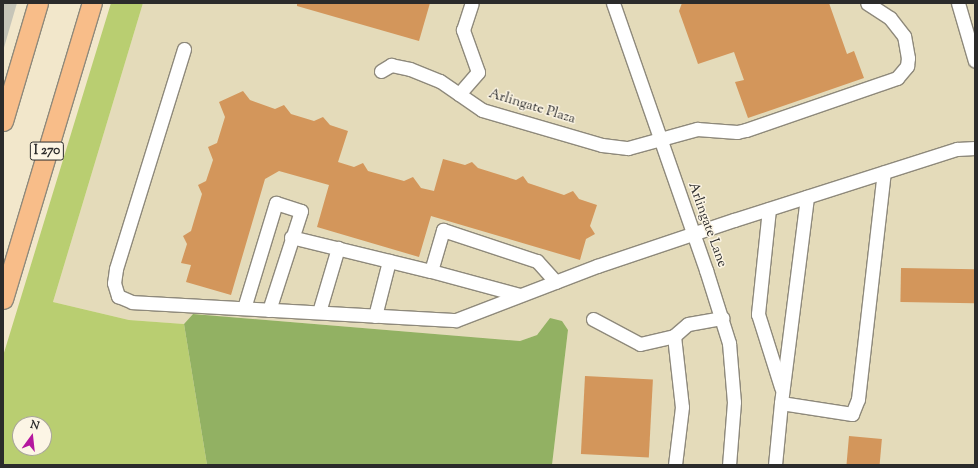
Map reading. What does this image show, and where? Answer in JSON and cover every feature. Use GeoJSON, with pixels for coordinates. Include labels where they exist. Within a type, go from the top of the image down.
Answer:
{"type":"FeatureCollection","features":[{"type":"Feature","properties":{"kind":"highway"},"geometry":{"type":"LineString","coordinates":[[3,121],[38,3]]}},
{"type":"Feature","properties":{"kind":"highway","name":"I 270"},"geometry":{"type":"LineString","coordinates":[[3,299],[92,3]]}},
{"type":"Feature","properties":{"kind":"street"},"geometry":{"type":"LineString","coordinates":[[459,94],[478,72],[463,30],[472,3]]}},
{"type":"Feature","properties":{"kind":"street","name":"Arlingate Lane"},"geometry":{"type":"LineString","coordinates":[[613,3],[722,318],[728,343],[733,383],[729,465]]}},
{"type":"Feature","properties":{"kind":"street","name":"Arlingate Plaza"},"geometry":{"type":"LineString","coordinates":[[381,71],[391,65],[403,67],[440,81],[482,110],[602,145],[628,148],[661,141],[697,129],[737,132],[746,130],[897,78],[907,66],[908,58],[904,36],[890,18],[867,3]]}},
{"type":"Feature","properties":{"kind":"street"},"geometry":{"type":"LineString","coordinates":[[958,3],[975,61]]}},
{"type":"Feature","properties":{"kind":"street"},"geometry":{"type":"LineString","coordinates":[[184,49],[120,255],[114,283],[118,296],[132,302],[456,320],[556,282],[769,209],[957,149],[975,148]]}},
{"type":"Feature","properties":{"kind":"street"},"geometry":{"type":"LineString","coordinates":[[781,403],[852,414],[858,399],[884,172]]}},
{"type":"Feature","properties":{"kind":"street"},"geometry":{"type":"LineString","coordinates":[[775,465],[782,389],[807,197]]}},
{"type":"Feature","properties":{"kind":"street"},"geometry":{"type":"LineString","coordinates":[[244,308],[276,202],[300,211],[269,310]]}},
{"type":"Feature","properties":{"kind":"street"},"geometry":{"type":"LineString","coordinates":[[769,209],[758,314],[782,389]]}},
{"type":"Feature","properties":{"kind":"street"},"geometry":{"type":"LineString","coordinates":[[431,271],[443,230],[537,261],[556,282]]}},
{"type":"Feature","properties":{"kind":"street"},"geometry":{"type":"LineString","coordinates":[[292,237],[431,271],[520,295]]}},
{"type":"Feature","properties":{"kind":"street"},"geometry":{"type":"LineString","coordinates":[[319,312],[338,248]]}},
{"type":"Feature","properties":{"kind":"street"},"geometry":{"type":"LineString","coordinates":[[375,316],[389,261]]}},
{"type":"Feature","properties":{"kind":"street"},"geometry":{"type":"LineString","coordinates":[[593,319],[640,344],[674,336],[688,324],[722,318]]}},
{"type":"Feature","properties":{"kind":"street"},"geometry":{"type":"LineString","coordinates":[[674,336],[682,407],[675,465]]}},
{"type":"Feature","properties":{"kind":"shaded area"},"geometry":{"type":"Polygon","coordinates":[[[3,3],[17,3],[3,51],[3,3]]]}},
{"type":"Feature","properties":{"kind":"shaded area"},"geometry":{"type":"Polygon","coordinates":[[[143,3],[975,3],[975,465],[552,465],[568,330],[550,318],[537,335],[520,341],[193,314],[184,324],[129,320],[53,302],[143,3]]]}},
{"type":"Feature","properties":{"kind":"green space"},"geometry":{"type":"Polygon","coordinates":[[[111,3],[143,3],[53,302],[129,320],[184,324],[207,465],[3,465],[3,356],[111,3]]]}},
{"type":"Feature","properties":{"kind":"green space"},"geometry":{"type":"Polygon","coordinates":[[[193,314],[520,341],[537,335],[550,318],[562,321],[568,330],[552,465],[207,465],[184,324],[193,314]]]}},
{"type":"Feature","properties":{"kind":"building"},"geometry":{"type":"Polygon","coordinates":[[[297,3],[430,3],[419,41],[297,6],[297,3]]]}},
{"type":"Feature","properties":{"kind":"building"},"geometry":{"type":"Polygon","coordinates":[[[682,3],[829,3],[847,54],[854,51],[864,78],[748,118],[735,82],[744,80],[734,52],[698,64],[679,11],[682,3]]]}},
{"type":"Feature","properties":{"kind":"building"},"geometry":{"type":"Polygon","coordinates":[[[243,91],[250,100],[275,109],[284,105],[291,114],[314,121],[323,117],[330,125],[348,131],[338,162],[354,167],[363,163],[368,171],[404,181],[413,177],[421,188],[434,191],[443,159],[465,165],[472,162],[478,168],[516,180],[523,176],[528,183],[564,195],[573,191],[579,199],[597,205],[590,226],[595,234],[586,239],[580,260],[431,216],[419,257],[317,227],[329,185],[279,171],[265,179],[231,295],[186,282],[191,265],[181,263],[187,244],[183,236],[191,231],[202,194],[198,185],[206,181],[213,160],[208,147],[217,143],[225,117],[219,102],[243,91]]]}},
{"type":"Feature","properties":{"kind":"building"},"geometry":{"type":"Polygon","coordinates":[[[901,268],[975,269],[974,303],[900,302],[901,268]]]}},
{"type":"Feature","properties":{"kind":"building"},"geometry":{"type":"Polygon","coordinates":[[[585,376],[653,380],[649,457],[581,454],[585,376]]]}},
{"type":"Feature","properties":{"kind":"building"},"geometry":{"type":"Polygon","coordinates":[[[849,436],[882,439],[880,465],[846,465],[849,436]]]}}]}
